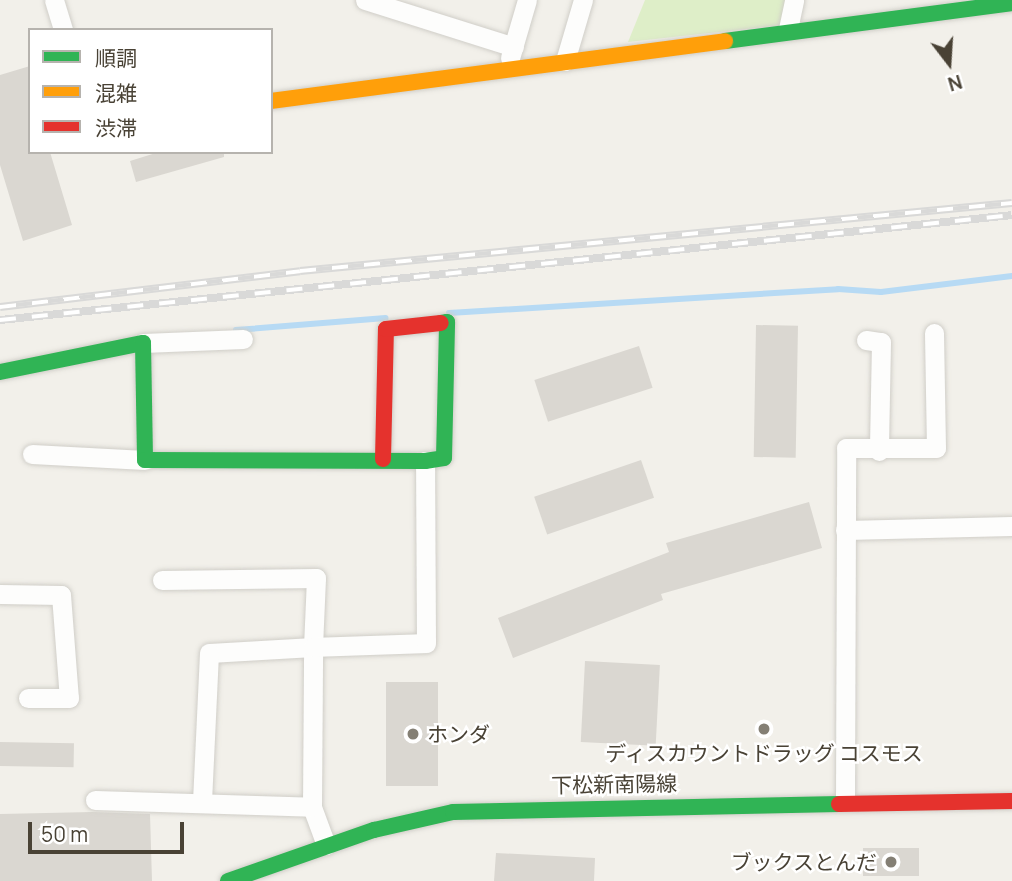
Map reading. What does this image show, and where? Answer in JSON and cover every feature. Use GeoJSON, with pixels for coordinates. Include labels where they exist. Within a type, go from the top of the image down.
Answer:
{"type":"FeatureCollection","features":[{"type":"Feature","properties":{"kind":"street"},"geometry":{"type":"LineString","coordinates":[[54,0],[62,28]]}},
{"type":"Feature","properties":{"kind":"street"},"geometry":{"type":"LineString","coordinates":[[365,0],[514,47]]}},
{"type":"Feature","properties":{"kind":"street"},"geometry":{"type":"LineString","coordinates":[[507,69],[527,0]]}},
{"type":"Feature","properties":{"kind":"street"},"geometry":{"type":"LineString","coordinates":[[565,61],[583,0]]}},
{"type":"Feature","properties":{"kind":"street"},"geometry":{"type":"LineString","coordinates":[[788,29],[794,0]]}},
{"type":"Feature","properties":{"kind":"street"},"geometry":{"type":"LineString","coordinates":[[273,101],[788,29],[1012,3]]}},
{"type":"Feature","properties":{"kind":"street"},"geometry":{"type":"LineString","coordinates":[[32,454],[145,460],[425,461],[444,458],[447,322],[386,329],[383,459]]}},
{"type":"Feature","properties":{"kind":"street"},"geometry":{"type":"LineString","coordinates":[[845,801],[846,448],[879,451],[936,449],[934,333]]}},
{"type":"Feature","properties":{"kind":"street"},"geometry":{"type":"LineString","coordinates":[[0,372],[143,344],[243,339]]}},
{"type":"Feature","properties":{"kind":"street"},"geometry":{"type":"LineString","coordinates":[[866,340],[881,342],[879,451]]}},
{"type":"Feature","properties":{"kind":"street"},"geometry":{"type":"LineString","coordinates":[[143,344],[145,460]]}},
{"type":"Feature","properties":{"kind":"street"},"geometry":{"type":"LineString","coordinates":[[202,802],[209,653],[426,643],[425,461]]}},
{"type":"Feature","properties":{"kind":"street"},"geometry":{"type":"LineString","coordinates":[[845,530],[1012,526]]}},
{"type":"Feature","properties":{"kind":"street"},"geometry":{"type":"LineString","coordinates":[[162,580],[316,578],[312,807],[326,845]]}},
{"type":"Feature","properties":{"kind":"street"},"geometry":{"type":"LineString","coordinates":[[0,594],[61,595],[69,698],[28,698]]}},
{"type":"Feature","properties":{"kind":"street"},"geometry":{"type":"LineString","coordinates":[[95,800],[312,807]]}},
{"type":"Feature","properties":{"kind":"street","name":"下松新南陽線"},"geometry":{"type":"LineString","coordinates":[[228,881],[326,845],[453,812],[845,801],[1012,801]]}},
{"type":"Feature","properties":{"kind":"green space"},"geometry":{"type":"Polygon","coordinates":[[[645,0],[787,0],[782,25],[628,42],[645,0]]]}},
{"type":"Feature","properties":{"kind":"building"},"geometry":{"type":"Polygon","coordinates":[[[28,67],[28,154],[51,154],[72,225],[23,241],[0,165],[0,75],[28,67]]]}},
{"type":"Feature","properties":{"kind":"building"},"geometry":{"type":"Polygon","coordinates":[[[153,154],[224,154],[224,157],[136,182],[130,161],[153,154]]]}},
{"type":"Feature","properties":{"kind":"building"},"geometry":{"type":"Polygon","coordinates":[[[756,325],[798,326],[796,458],[754,457],[756,325]]]}},
{"type":"Feature","properties":{"kind":"building"},"geometry":{"type":"Polygon","coordinates":[[[639,346],[653,388],[548,422],[534,380],[639,346]]]}},
{"type":"Feature","properties":{"kind":"building"},"geometry":{"type":"Polygon","coordinates":[[[641,460],[654,498],[547,535],[534,497],[641,460]]]}},
{"type":"Feature","properties":{"kind":"building"},"geometry":{"type":"Polygon","coordinates":[[[809,502],[822,548],[661,594],[663,600],[513,658],[498,618],[669,552],[666,543],[809,502]]]}},
{"type":"Feature","properties":{"kind":"building"},"geometry":{"type":"Polygon","coordinates":[[[585,661],[660,665],[656,746],[581,742],[585,661]]]}},
{"type":"Feature","properties":{"kind":"building","name":"ホンダ"},"geometry":{"type":"Polygon","coordinates":[[[386,682],[438,682],[438,786],[386,786],[386,682]]]}},
{"type":"Feature","properties":{"kind":"building"},"geometry":{"type":"Polygon","coordinates":[[[0,742],[74,743],[74,767],[0,766],[0,742]]]}},
{"type":"Feature","properties":{"kind":"building"},"geometry":{"type":"Polygon","coordinates":[[[0,814],[150,814],[152,881],[0,881],[0,814]]]}},
{"type":"Feature","properties":{"kind":"building","name":"ブックスとんだ"},"geometry":{"type":"Polygon","coordinates":[[[863,848],[919,848],[919,876],[863,876],[863,848]]]}},
{"type":"Feature","properties":{"kind":"building"},"geometry":{"type":"Polygon","coordinates":[[[496,853],[595,858],[594,881],[494,881],[496,853]]]}},
{"type":"Feature","properties":{"kind":"waterway"},"geometry":{"type":"LineString","coordinates":[[449,313],[838,289],[881,292],[1012,276]]}},
{"type":"Feature","properties":{"kind":"waterway"},"geometry":{"type":"LineString","coordinates":[[236,330],[386,318]]}},
{"type":"Feature","properties":{"kind":"railway"},"geometry":{"type":"LineString","coordinates":[[0,307],[300,271],[1012,203]]}},
{"type":"Feature","properties":{"kind":"railway"},"geometry":{"type":"LineString","coordinates":[[0,320],[1012,215]]}},
{"type":"Feature","properties":{"kind":"traffic: fast"},"geometry":{"type":"LineString","coordinates":[[725,41],[1012,3]]}},
{"type":"Feature","properties":{"kind":"traffic: fast"},"geometry":{"type":"LineString","coordinates":[[0,372],[143,343],[145,460],[425,461],[444,458],[447,322],[441,323]]}},
{"type":"Feature","properties":{"kind":"traffic: fast"},"geometry":{"type":"LineString","coordinates":[[228,881],[374,830],[453,812],[839,804]]}},
{"type":"Feature","properties":{"kind":"traffic: slow"},"geometry":{"type":"LineString","coordinates":[[273,101],[725,41]]}},
{"type":"Feature","properties":{"kind":"traffic: jam"},"geometry":{"type":"LineString","coordinates":[[383,459],[386,329],[441,323]]}},
{"type":"Feature","properties":{"kind":"traffic: jam"},"geometry":{"type":"LineString","coordinates":[[839,804],[1012,801]]}},
{"type":"Feature","properties":{"kind":"place","name":"ディスカウントドラッグ コスモス"},"geometry":{"type":"Point","coordinates":[764,729]}},
{"type":"Feature","properties":{"kind":"place","name":"ホンダ"},"geometry":{"type":"Point","coordinates":[413,734]}},
{"type":"Feature","properties":{"kind":"place","name":"ブックスとんだ"},"geometry":{"type":"Point","coordinates":[891,862]}}]}
